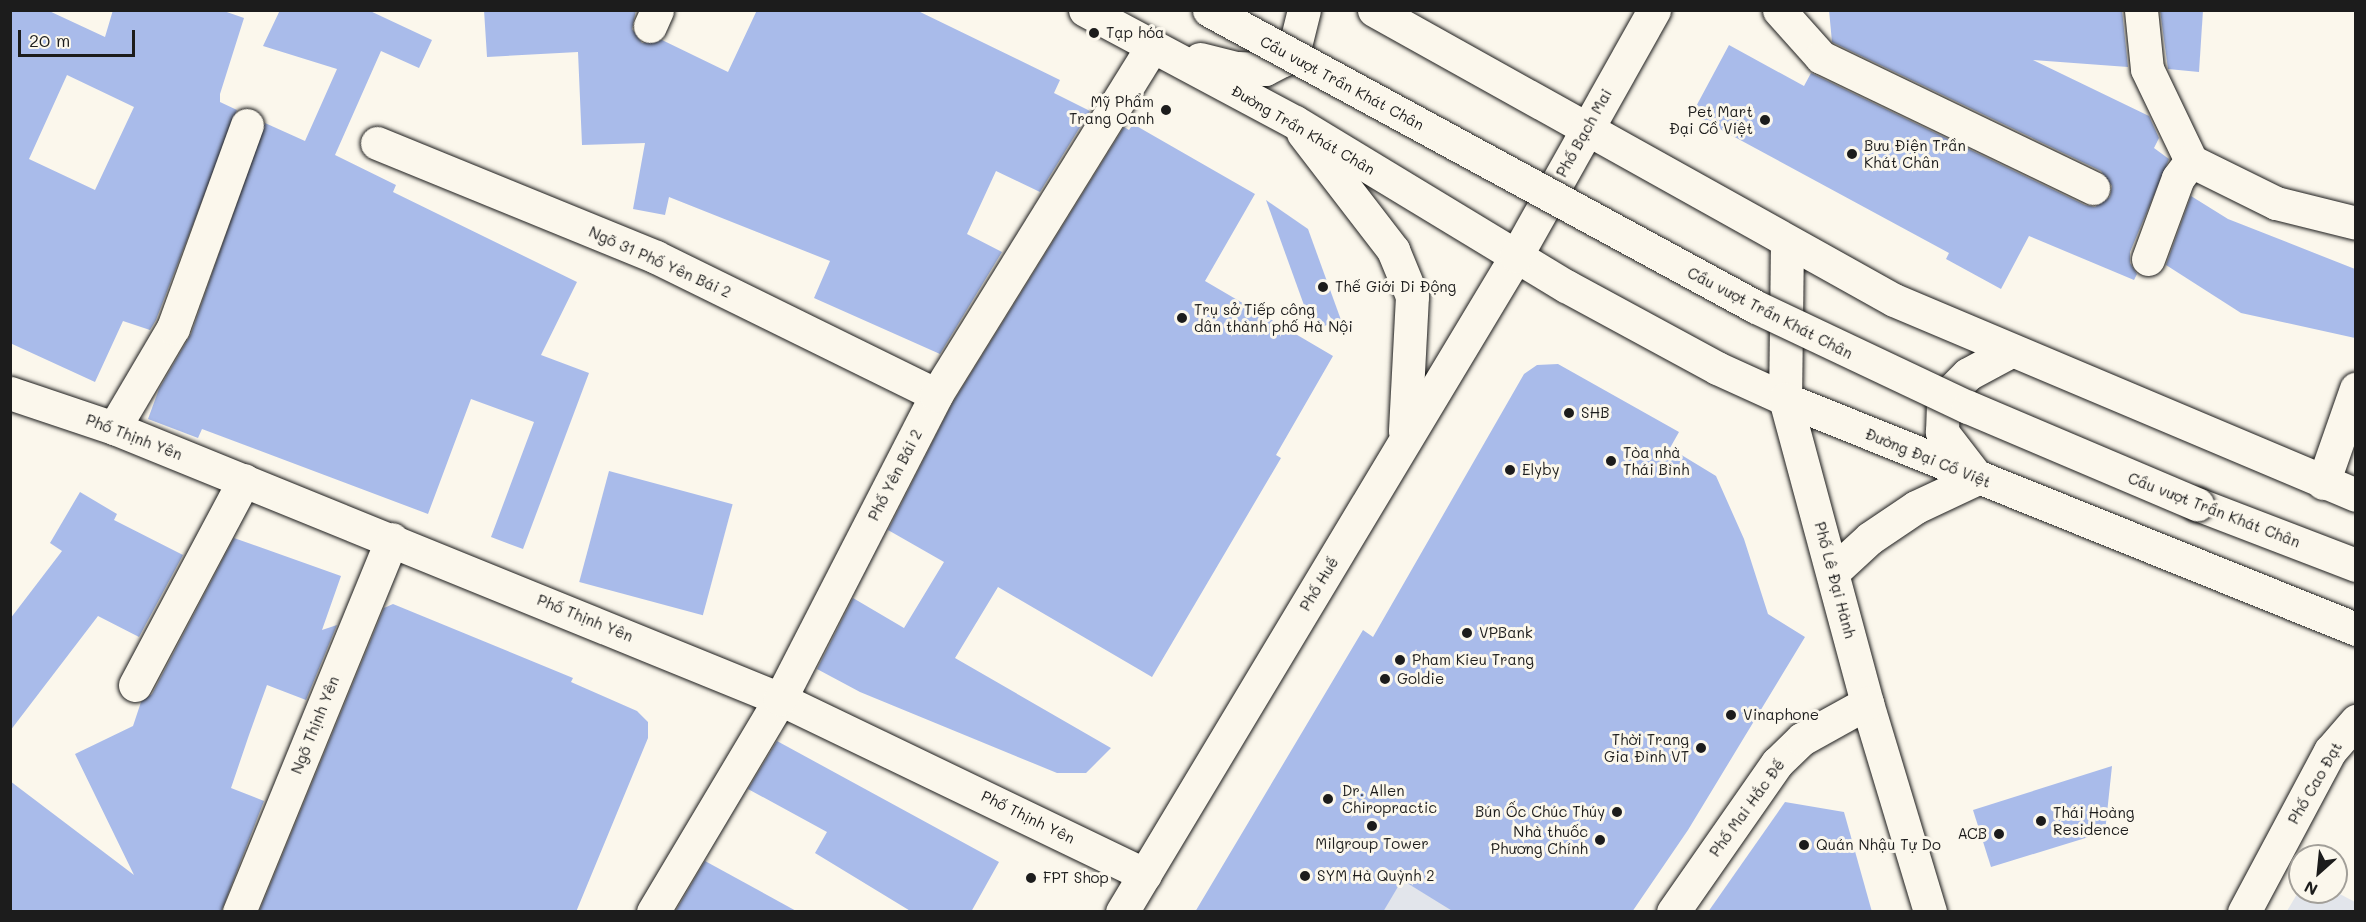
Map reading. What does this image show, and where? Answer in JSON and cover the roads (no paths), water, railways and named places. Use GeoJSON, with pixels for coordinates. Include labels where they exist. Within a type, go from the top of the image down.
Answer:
{"type":"FeatureCollection","features":[{"type":"Feature","properties":{"kind":"main road","name":"Đường Trần Khát Chân"},"geometry":{"type":"LineString","coordinates":[[1085,10],[1295,122],[1516,256]]}},
{"type":"Feature","properties":{"kind":"main road","name":"Cầu vượt Trần Khát Chân"},"geometry":{"type":"LineString","coordinates":[[1209,10],[1680,267],[1869,363],[2130,477],[2355,565]]}},
{"type":"Feature","properties":{"kind":"main road"},"geometry":{"type":"LineString","coordinates":[[1152,46],[1237,68],[1265,69],[1284,60],[1295,46],[1304,10]]}},
{"type":"Feature","properties":{"kind":"main road"},"geometry":{"type":"LineString","coordinates":[[1374,10],[1894,300],[2009,352],[2355,495]]}},
{"type":"Feature","properties":{"kind":"main road","name":"Phố Bạch Mai"},"geometry":{"type":"LineString","coordinates":[[1516,256],[1654,10]]}},
{"type":"Feature","properties":{"kind":"main road"},"geometry":{"type":"LineString","coordinates":[[1779,10],[1821,57],[2093,188]]}},
{"type":"Feature","properties":{"kind":"main road"},"geometry":{"type":"LineString","coordinates":[[2141,10],[2146,69],[2191,160],[2276,203],[2355,222]]}},
{"type":"Feature","properties":{"kind":"main road","name":"Phố Yên Bái 2"},"geometry":{"type":"LineString","coordinates":[[653,912],[780,699],[936,395],[1152,46]]}},
{"type":"Feature","properties":{"kind":"main road"},"geometry":{"type":"LineString","coordinates":[[1295,122],[1393,250],[1412,296],[1405,439]]}},
{"type":"Feature","properties":{"kind":"main road"},"geometry":{"type":"LineString","coordinates":[[114,428],[174,328],[247,125]]}},
{"type":"Feature","properties":{"kind":"main road","name":"Ngõ 31 Phố Yên Bái 2"},"geometry":{"type":"LineString","coordinates":[[377,143],[656,257],[936,395]]}},
{"type":"Feature","properties":{"kind":"main road"},"geometry":{"type":"LineString","coordinates":[[2148,259],[2178,178],[2191,160]]}},
{"type":"Feature","properties":{"kind":"main road","name":"Phố Lê Đại Hành"},"geometry":{"type":"LineString","coordinates":[[1787,242],[1785,399],[1867,703],[1930,912]]}},
{"type":"Feature","properties":{"kind":"main road","name":"Đường Đại Cồ Việt"},"geometry":{"type":"LineString","coordinates":[[1516,256],[1717,368],[1785,399],[2355,629]]}},
{"type":"Feature","properties":{"kind":"main road","name":"Phố Huế"},"geometry":{"type":"LineString","coordinates":[[1122,912],[1516,256]]}},
{"type":"Feature","properties":{"kind":"main road"},"geometry":{"type":"LineString","coordinates":[[1833,572],[1870,538],[1916,507],[1978,478],[1946,443],[1940,408],[1959,381],[2009,352]]}},
{"type":"Feature","properties":{"kind":"main road"},"geometry":{"type":"LineString","coordinates":[[2323,483],[2355,389]]}},
{"type":"Feature","properties":{"kind":"main road","name":"Phố Thịnh Yên"},"geometry":{"type":"LineString","coordinates":[[10,393],[114,428],[392,539],[780,699],[1145,875]]}},
{"type":"Feature","properties":{"kind":"main road"},"geometry":{"type":"LineString","coordinates":[[135,685],[244,480]]}},
{"type":"Feature","properties":{"kind":"main road","name":"Ngõ Thịnh Yên"},"geometry":{"type":"LineString","coordinates":[[239,912],[392,539]]}},
{"type":"Feature","properties":{"kind":"main road","name":"Phố Mai Hắc Đế"},"geometry":{"type":"LineString","coordinates":[[1673,912],[1777,763],[1802,739],[1867,703]]}},
{"type":"Feature","properties":{"kind":"main road","name":"Phố Cao Đạt"},"geometry":{"type":"LineString","coordinates":[[2244,912],[2330,751],[2355,722]]}},
{"type":"Feature","properties":{"kind":"place","name":"Tạp hóa"},"geometry":{"type":"Point","coordinates":[1094,33]}},
{"type":"Feature","properties":{"kind":"place","name":"Mỹ Phẩm Trang Oanh"},"geometry":{"type":"Point","coordinates":[1166,110]}},
{"type":"Feature","properties":{"kind":"place","name":"Pet Mart Đại Cồ Việt"},"geometry":{"type":"Point","coordinates":[1765,120]}},
{"type":"Feature","properties":{"kind":"place","name":"Bưu Điện Trần Khát Chân"},"geometry":{"type":"Point","coordinates":[1852,154]}},
{"type":"Feature","properties":{"kind":"place","name":"Thế Giới Di Động"},"geometry":{"type":"Point","coordinates":[1323,287]}},
{"type":"Feature","properties":{"kind":"place","name":"Trụ sở Tiếp công dân thành phố Hà Nội"},"geometry":{"type":"Point","coordinates":[1182,318]}},
{"type":"Feature","properties":{"kind":"place","name":"SHB"},"geometry":{"type":"Point","coordinates":[1569,413]}},
{"type":"Feature","properties":{"kind":"place","name":"Tòa nhà Thái Bình"},"geometry":{"type":"Point","coordinates":[1611,461]}},
{"type":"Feature","properties":{"kind":"place","name":"Elyby"},"geometry":{"type":"Point","coordinates":[1510,470]}},
{"type":"Feature","properties":{"kind":"place","name":"VPBank"},"geometry":{"type":"Point","coordinates":[1467,633]}},
{"type":"Feature","properties":{"kind":"place","name":"Pham Kieu Trang"},"geometry":{"type":"Point","coordinates":[1400,660]}},
{"type":"Feature","properties":{"kind":"place","name":"Goldie"},"geometry":{"type":"Point","coordinates":[1385,679]}},
{"type":"Feature","properties":{"kind":"place","name":"Vinaphone"},"geometry":{"type":"Point","coordinates":[1731,715]}},
{"type":"Feature","properties":{"kind":"place","name":"Thời Trang Gia Đình VT"},"geometry":{"type":"Point","coordinates":[1701,748]}},
{"type":"Feature","properties":{"kind":"place","name":"Dr. Allen Chiropractic"},"geometry":{"type":"Point","coordinates":[1328,799]}},
{"type":"Feature","properties":{"kind":"place","name":"Bún Ốc Chúc Thúy"},"geometry":{"type":"Point","coordinates":[1617,812]}},
{"type":"Feature","properties":{"kind":"place","name":"Thái Hoàng Residence"},"geometry":{"type":"Point","coordinates":[2041,821]}},
{"type":"Feature","properties":{"kind":"place","name":"Milgroup Tower"},"geometry":{"type":"Point","coordinates":[1372,826]}},
{"type":"Feature","properties":{"kind":"place","name":"ACB"},"geometry":{"type":"Point","coordinates":[1999,834]}},
{"type":"Feature","properties":{"kind":"place","name":"Nhà thuốc Phương Chính"},"geometry":{"type":"Point","coordinates":[1600,840]}},
{"type":"Feature","properties":{"kind":"place","name":"Quán Nhậu Tự Do"},"geometry":{"type":"Point","coordinates":[1804,845]}},
{"type":"Feature","properties":{"kind":"place","name":"SYM Hà Quỳnh 2"},"geometry":{"type":"Point","coordinates":[1305,876]}},
{"type":"Feature","properties":{"kind":"place","name":"FPT Shop"},"geometry":{"type":"Point","coordinates":[1031,878]}}]}
